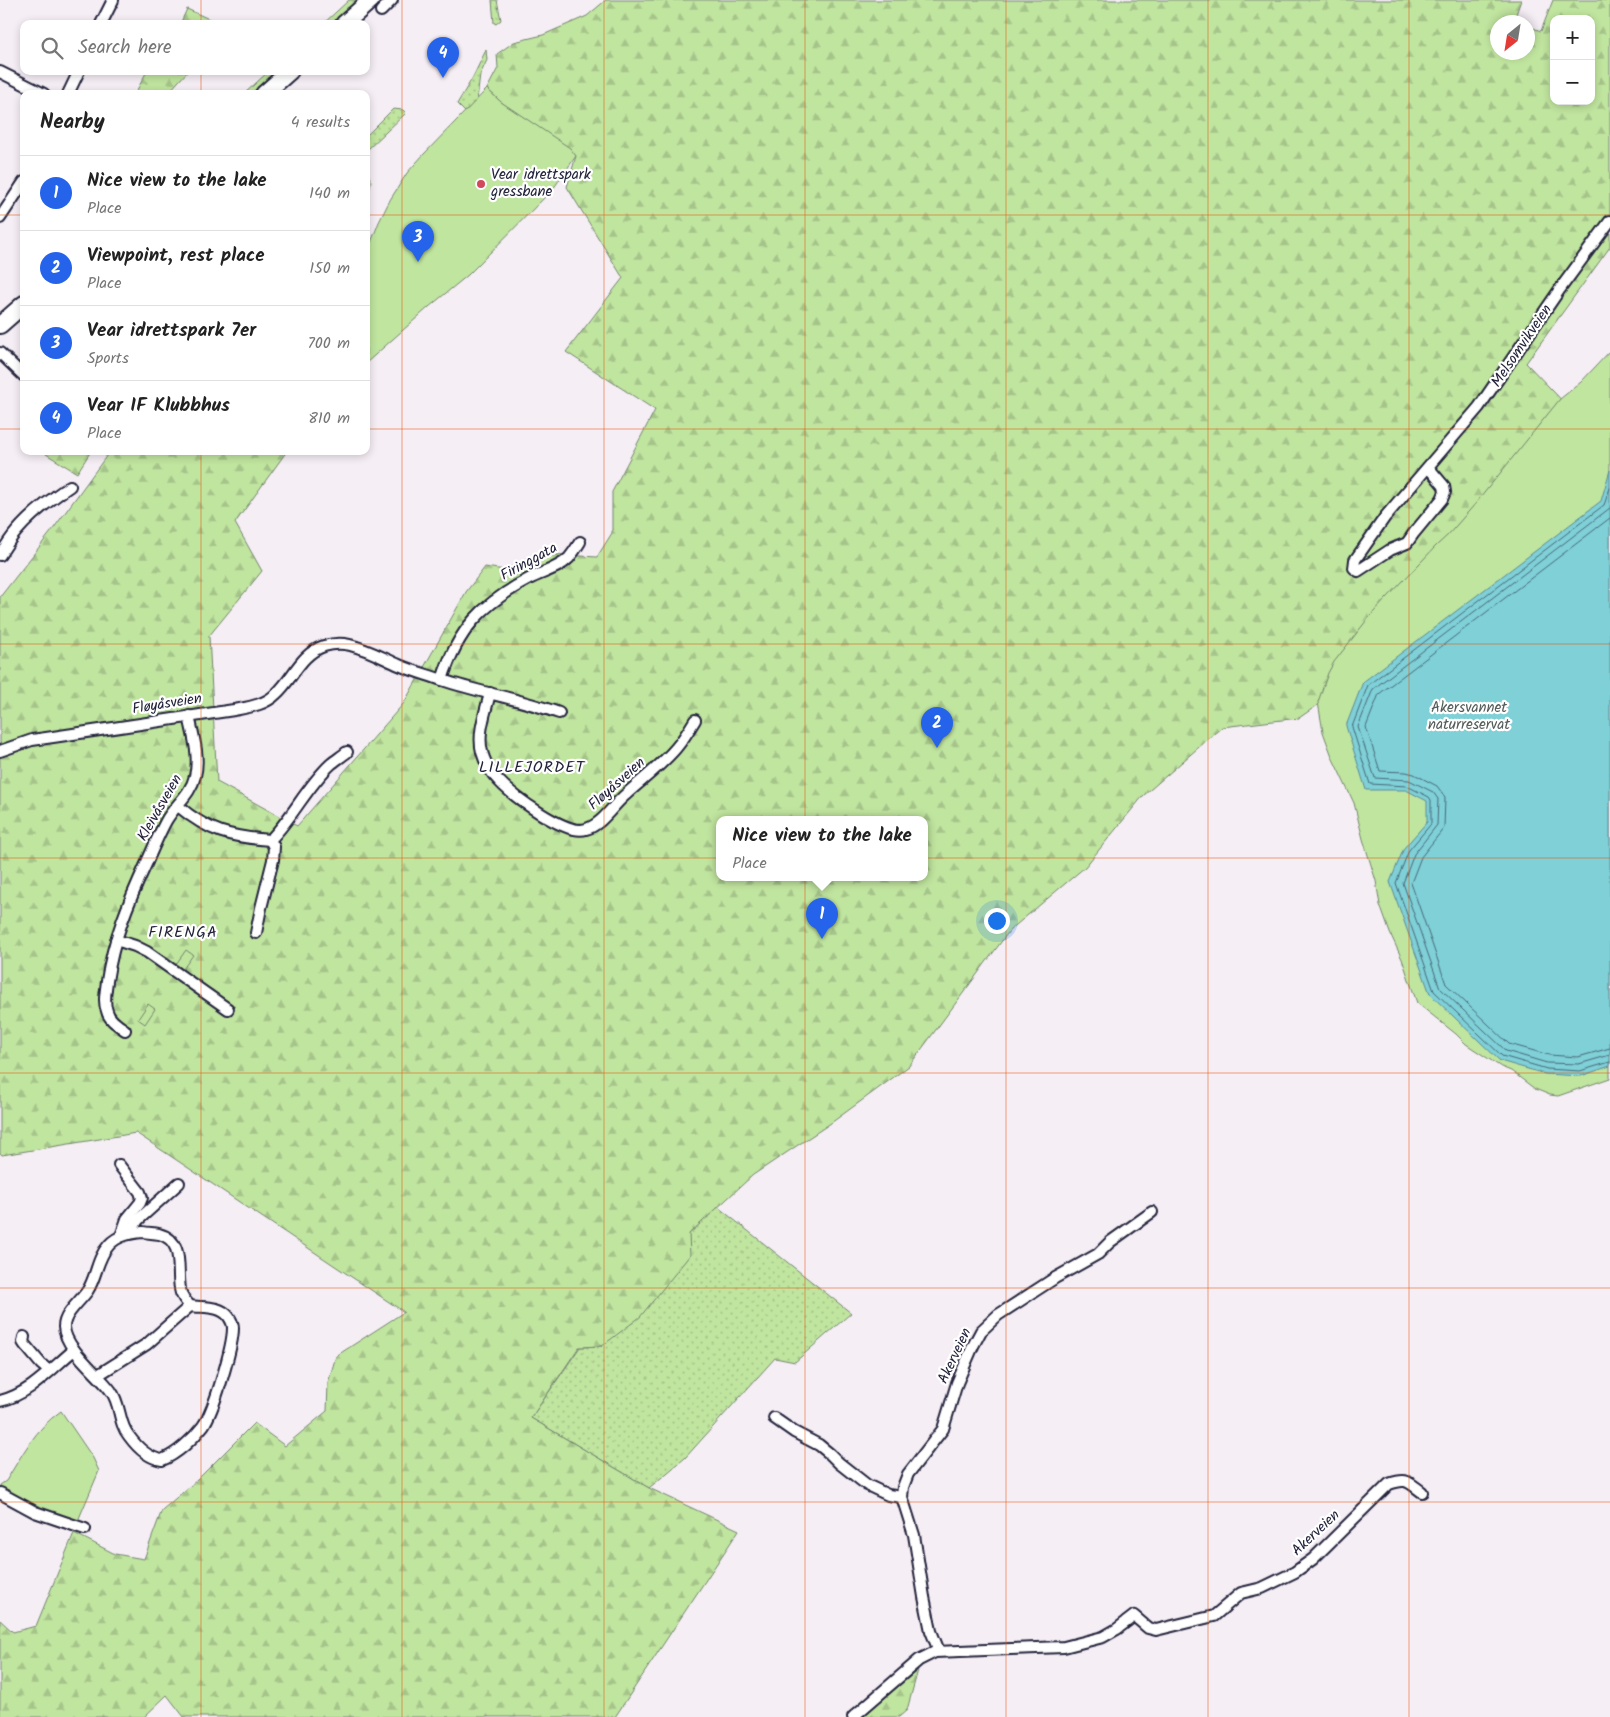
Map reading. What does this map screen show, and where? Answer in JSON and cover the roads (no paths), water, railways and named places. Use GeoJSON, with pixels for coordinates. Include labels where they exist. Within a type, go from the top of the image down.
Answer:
{"type":"FeatureCollection","features":[{"type":"Feature","properties":{"kind":"main road"},"geometry":{"type":"LineString","coordinates":[[351,20],[376,6]]}},
{"type":"Feature","properties":{"kind":"main road"},"geometry":{"type":"LineString","coordinates":[[269,90],[285,75]]}},
{"type":"Feature","properties":{"kind":"main road"},"geometry":{"type":"LineString","coordinates":[[0,325],[20,308]]}},
{"type":"Feature","properties":{"kind":"street"},"geometry":{"type":"LineString","coordinates":[[103,20],[113,0]]}},
{"type":"Feature","properties":{"kind":"street"},"geometry":{"type":"LineString","coordinates":[[376,6],[392,0]]}},
{"type":"Feature","properties":{"kind":"street"},"geometry":{"type":"LineString","coordinates":[[0,72],[36,90]]}},
{"type":"Feature","properties":{"kind":"street"},"geometry":{"type":"LineString","coordinates":[[70,90],[77,75]]}},
{"type":"Feature","properties":{"kind":"street"},"geometry":{"type":"LineString","coordinates":[[0,218],[20,188]]}},
{"type":"Feature","properties":{"kind":"street","name":"Melsomvikveien"},"geometry":{"type":"LineString","coordinates":[[1428,467],[1444,486],[1445,492],[1442,499],[1407,543],[1390,550],[1358,571],[1354,568],[1355,560],[1385,518],[1428,467],[1479,407],[1610,221]]}},
{"type":"Feature","properties":{"kind":"street"},"geometry":{"type":"LineString","coordinates":[[0,353],[20,372]]}},
{"type":"Feature","properties":{"kind":"street"},"geometry":{"type":"LineString","coordinates":[[2,547],[26,521],[56,495],[70,486]]}},
{"type":"Feature","properties":{"kind":"street","name":"Firinggata"},"geometry":{"type":"LineString","coordinates":[[442,680],[456,643],[486,607],[512,587],[559,566],[569,558],[580,542]]}},
{"type":"Feature","properties":{"kind":"street","name":"Fløyåsveien"},"geometry":{"type":"LineString","coordinates":[[0,751],[32,740],[245,708],[266,701],[275,695],[303,660],[322,646],[334,644],[348,644],[372,652],[401,666],[442,680]]}},
{"type":"Feature","properties":{"kind":"street"},"geometry":{"type":"LineString","coordinates":[[442,680],[559,713]]}},
{"type":"Feature","properties":{"kind":"street","name":"Fløyåsveien"},"geometry":{"type":"LineString","coordinates":[[490,692],[480,738],[484,759],[488,767],[511,792],[544,816],[572,830],[587,829],[600,820],[663,762],[676,748],[695,720]]}},
{"type":"Feature","properties":{"kind":"street","name":"Kleivåsveien"},"geometry":{"type":"LineString","coordinates":[[125,1030],[108,1015],[106,1009],[105,999],[108,975],[116,940],[128,903],[164,826],[192,785],[197,768],[196,749],[189,716]]}},
{"type":"Feature","properties":{"kind":"street"},"geometry":{"type":"LineString","coordinates":[[270,840],[283,827],[331,764],[347,752]]}},
{"type":"Feature","properties":{"kind":"street"},"geometry":{"type":"LineString","coordinates":[[178,806],[191,818],[210,829],[226,834],[270,840]]}},
{"type":"Feature","properties":{"kind":"street"},"geometry":{"type":"LineString","coordinates":[[256,933],[273,860],[274,847],[270,840]]}},
{"type":"Feature","properties":{"kind":"street"},"geometry":{"type":"LineString","coordinates":[[116,940],[147,952],[228,1009]]}},
{"type":"Feature","properties":{"kind":"street"},"geometry":{"type":"LineString","coordinates":[[119,1165],[140,1192],[142,1198],[127,1219],[125,1235]]}},
{"type":"Feature","properties":{"kind":"street"},"geometry":{"type":"LineString","coordinates":[[125,1235],[143,1232],[159,1234],[171,1242],[178,1254],[181,1294],[190,1306],[220,1310],[229,1317],[233,1328],[212,1412],[202,1427],[172,1455],[162,1460],[152,1457],[126,1434],[115,1396],[74,1350],[64,1328],[67,1316],[89,1289],[102,1255],[109,1244],[125,1235],[138,1220],[179,1183]]}},
{"type":"Feature","properties":{"kind":"street","name":"Akerveien"},"geometry":{"type":"LineString","coordinates":[[902,1497],[903,1487],[908,1474],[943,1429],[957,1383],[981,1332],[998,1315],[1055,1278],[1098,1254],[1110,1242],[1152,1212]]}},
{"type":"Feature","properties":{"kind":"street"},"geometry":{"type":"LineString","coordinates":[[98,1375],[147,1344],[190,1306]]}},
{"type":"Feature","properties":{"kind":"street"},"geometry":{"type":"LineString","coordinates":[[24,1337],[25,1345],[49,1371]]}},
{"type":"Feature","properties":{"kind":"street"},"geometry":{"type":"LineString","coordinates":[[0,1401],[14,1398],[25,1391],[74,1350]]}},
{"type":"Feature","properties":{"kind":"street"},"geometry":{"type":"LineString","coordinates":[[774,1418],[794,1432],[819,1445],[867,1484],[888,1495],[902,1497],[914,1535],[924,1597],[932,1632],[939,1651]]}},
{"type":"Feature","properties":{"kind":"street","name":"Akerveien"},"geometry":{"type":"LineString","coordinates":[[853,1717],[919,1660],[939,1651],[1064,1648],[1103,1637],[1134,1616],[1148,1628],[1156,1630],[1214,1616],[1241,1592],[1262,1588],[1295,1572],[1313,1560],[1389,1484],[1401,1480],[1406,1481],[1422,1492]]}},
{"type":"Feature","properties":{"kind":"street"},"geometry":{"type":"LineString","coordinates":[[0,1493],[36,1512],[85,1529]]}},
{"type":"Feature","properties":{"kind":"water","name":"Akersvannet naturreservat"},"geometry":{"type":"Polygon","coordinates":[[[1610,470],[1610,1066],[1581,1076],[1545,1074],[1500,1061],[1430,994],[1390,882],[1404,848],[1427,822],[1427,801],[1406,790],[1366,790],[1346,726],[1363,682],[1601,501],[1610,470]]]}},
{"type":"Feature","properties":{"kind":"place","name":"Vear IF Klubbhus"},"geometry":{"type":"Point","coordinates":[443,78]}},
{"type":"Feature","properties":{"kind":"place","name":"Vear idrettspark gressbane"},"geometry":{"type":"Point","coordinates":[481,184]}},
{"type":"Feature","properties":{"kind":"place","name":"Vear idrettspark 7er"},"geometry":{"type":"Point","coordinates":[418,262]}},
{"type":"Feature","properties":{"kind":"place","name":"Viewpoint, rest place"},"geometry":{"type":"Point","coordinates":[937,748]}},
{"type":"Feature","properties":{"kind":"place","name":"Nice view to the lake"},"geometry":{"type":"Point","coordinates":[822,939]}},
{"type":"Feature","properties":{"kind":"district","name":"LILLEJORDET"},"geometry":{"type":"Point","coordinates":[532,767]}},
{"type":"Feature","properties":{"kind":"district","name":"FIRENGA"},"geometry":{"type":"Point","coordinates":[183,932]}}]}
